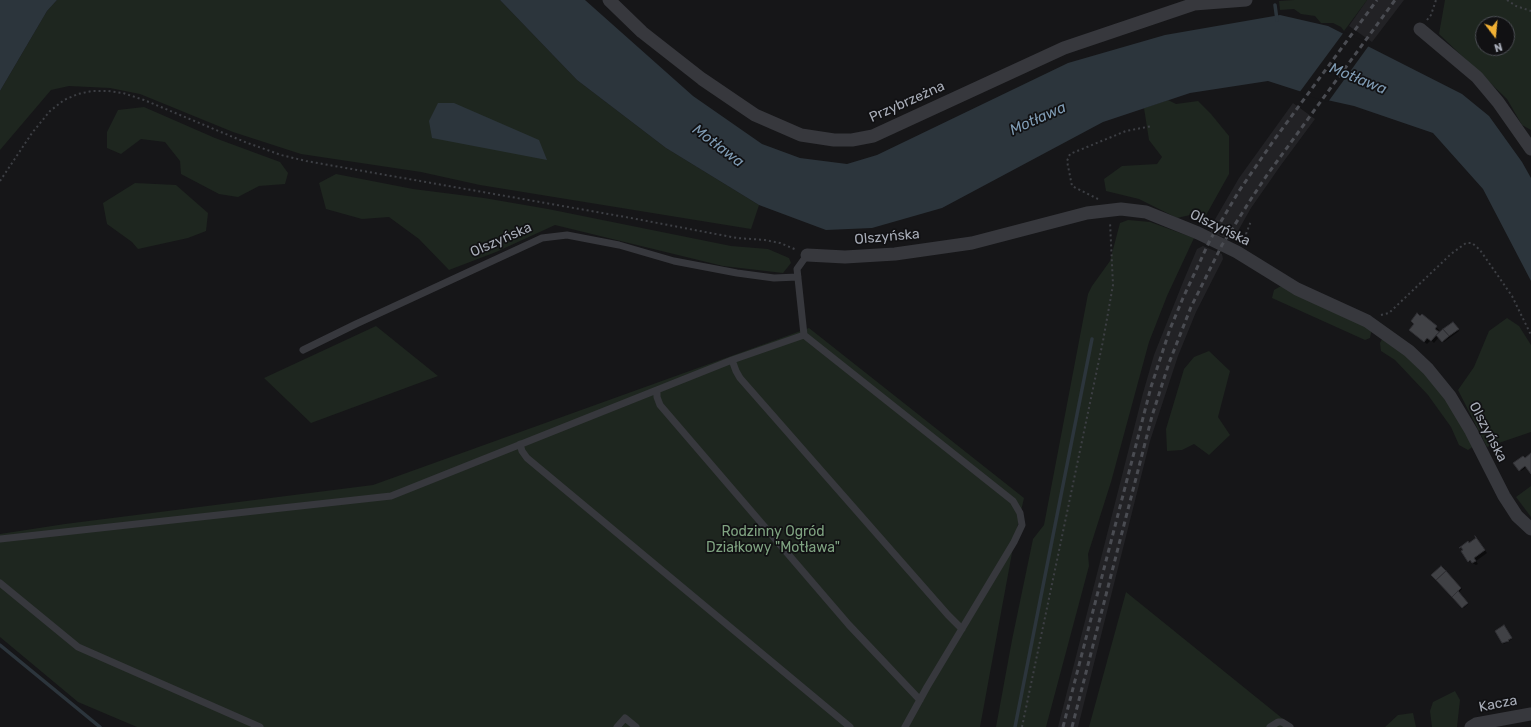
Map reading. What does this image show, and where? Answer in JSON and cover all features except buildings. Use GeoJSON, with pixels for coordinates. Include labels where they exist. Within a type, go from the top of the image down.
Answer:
{"type":"FeatureCollection","features":[{"type":"Feature","properties":{"kind":"street","name":"Przybrzeżna"},"geometry":{"type":"LineString","coordinates":[[609,0],[642,32],[702,79],[755,115],[801,135],[834,140],[852,140],[873,136],[1064,48],[1194,4],[1246,0]]}},
{"type":"Feature","properties":{"kind":"street"},"geometry":{"type":"LineString","coordinates":[[1420,29],[1477,77],[1498,102],[1531,149]]}},
{"type":"Feature","properties":{"kind":"street","name":"Olszyńska"},"geometry":{"type":"LineString","coordinates":[[807,255],[845,257],[895,254],[972,242],[1087,213],[1105,206],[1146,212],[1198,233],[1237,252],[1297,289],[1366,321],[1409,351],[1428,369],[1450,396],[1471,431],[1504,496],[1517,516],[1531,529]]}},
{"type":"Feature","properties":{"kind":"street","name":"Kacza"},"geometry":{"type":"LineString","coordinates":[[1471,727],[1476,724],[1531,714]]}},
{"type":"Feature","properties":{"kind":"lane","name":"Olszyńska"},"geometry":{"type":"LineString","coordinates":[[303,350],[542,238],[566,235],[619,245],[674,261],[737,273],[774,278],[798,278]]}},
{"type":"Feature","properties":{"kind":"lane"},"geometry":{"type":"LineString","coordinates":[[807,255],[797,269],[803,332],[1013,501],[1020,513],[1022,525],[1014,542],[905,727]]}},
{"type":"Feature","properties":{"kind":"lane"},"geometry":{"type":"LineString","coordinates":[[0,539],[390,496],[803,332]]}},
{"type":"Feature","properties":{"kind":"lane"},"geometry":{"type":"LineString","coordinates":[[732,360],[740,378],[948,615],[962,629]]}},
{"type":"Feature","properties":{"kind":"lane"},"geometry":{"type":"LineString","coordinates":[[657,390],[660,405],[849,625],[920,700]]}},
{"type":"Feature","properties":{"kind":"lane"},"geometry":{"type":"LineString","coordinates":[[520,444],[527,458],[850,727]]}},
{"type":"Feature","properties":{"kind":"lane"},"geometry":{"type":"LineString","coordinates":[[0,583],[78,647],[260,727]]}},
{"type":"Feature","properties":{"kind":"lane"},"geometry":{"type":"LineString","coordinates":[[617,727],[625,718],[636,727]]}},
{"type":"Feature","properties":{"kind":"lane"},"geometry":{"type":"LineString","coordinates":[[1270,727],[1278,722],[1282,722],[1290,727]]}},
{"type":"Feature","properties":{"kind":"path"},"geometry":{"type":"LineString","coordinates":[[1420,29],[1431,15],[1436,0]]}},
{"type":"Feature","properties":{"kind":"path"},"geometry":{"type":"LineString","coordinates":[[1507,0],[1516,6],[1531,11]]}},
{"type":"Feature","properties":{"kind":"path"},"geometry":{"type":"LineString","coordinates":[[0,181],[32,133],[50,112],[64,100],[78,94],[92,91],[108,91],[123,93],[144,100],[245,142],[306,161],[737,238],[765,240],[780,243],[807,255]]}},
{"type":"Feature","properties":{"kind":"path"},"geometry":{"type":"LineString","coordinates":[[1022,727],[1102,349],[1113,285],[1105,206],[1072,186],[1067,161],[1070,154],[1126,131],[1152,126]]}},
{"type":"Feature","properties":{"kind":"path"},"geometry":{"type":"LineString","coordinates":[[1249,248],[1246,234],[1251,221]]}},
{"type":"Feature","properties":{"kind":"path"},"geometry":{"type":"LineString","coordinates":[[1380,315],[1389,313],[1456,250],[1466,243],[1472,243],[1484,254],[1512,296],[1531,334]]}},
{"type":"Feature","properties":{"kind":"shaded area"},"geometry":{"type":"Polygon","coordinates":[[[1367,0],[1404,0],[1372,42],[1349,26],[1367,0]]]}},
{"type":"Feature","properties":{"kind":"shaded area"},"geometry":{"type":"Polygon","coordinates":[[[1293,103],[1315,119],[1251,208],[1234,238],[1229,240],[1211,232],[1210,228],[1239,178],[1293,103]]]}},
{"type":"Feature","properties":{"kind":"shaded area"},"geometry":{"type":"Polygon","coordinates":[[[1203,246],[1222,254],[1223,259],[1196,312],[1178,356],[1150,441],[1078,727],[1058,727],[1154,355],[1197,249],[1203,246]]]}},
{"type":"Feature","properties":{"kind":"green space"},"geometry":{"type":"Polygon","coordinates":[[[57,0],[500,0],[577,80],[666,148],[759,205],[751,229],[480,185],[421,172],[301,154],[233,132],[140,94],[110,88],[69,86],[51,90],[0,150],[0,91],[47,11],[57,0]]]}},
{"type":"Feature","properties":{"kind":"green space"},"geometry":{"type":"Polygon","coordinates":[[[1367,0],[1344,31],[1341,27],[1333,23],[1321,23],[1315,16],[1301,14],[1294,9],[1280,10],[1279,1],[1367,0]]]}},
{"type":"Feature","properties":{"kind":"green space"},"geometry":{"type":"Polygon","coordinates":[[[1445,0],[1531,0],[1531,130],[1522,125],[1507,99],[1439,34],[1445,0]]]}},
{"type":"Feature","properties":{"kind":"green space"},"geometry":{"type":"Polygon","coordinates":[[[1168,100],[1176,104],[1198,101],[1229,136],[1229,174],[1205,217],[1199,213],[1177,218],[1139,199],[1106,191],[1104,179],[1122,166],[1157,164],[1162,157],[1149,140],[1144,108],[1168,100]]]}},
{"type":"Feature","properties":{"kind":"green space"},"geometry":{"type":"Polygon","coordinates":[[[144,107],[215,138],[280,162],[288,173],[285,184],[259,186],[238,197],[219,194],[181,174],[180,161],[165,142],[141,139],[121,154],[107,148],[107,132],[118,110],[144,107]]]}},
{"type":"Feature","properties":{"kind":"green space"},"geometry":{"type":"Polygon","coordinates":[[[336,174],[413,189],[484,198],[548,209],[731,246],[768,249],[789,258],[791,263],[783,273],[723,266],[555,225],[496,252],[449,270],[419,239],[389,217],[362,219],[326,209],[319,183],[336,174]]]}},
{"type":"Feature","properties":{"kind":"green space"},"geometry":{"type":"Polygon","coordinates":[[[135,183],[176,185],[208,213],[206,231],[188,238],[138,249],[132,242],[107,224],[103,203],[135,183]]]}},
{"type":"Feature","properties":{"kind":"green space"},"geometry":{"type":"Polygon","coordinates":[[[1128,220],[1150,222],[1194,238],[1167,296],[1149,342],[1111,482],[1088,554],[1089,566],[1046,727],[996,727],[1033,539],[1044,525],[1088,294],[1110,261],[1120,223],[1128,220]]]}},
{"type":"Feature","properties":{"kind":"green space"},"geometry":{"type":"Polygon","coordinates":[[[1281,286],[1372,329],[1370,338],[1365,340],[1272,298],[1274,290],[1281,286]]]}},
{"type":"Feature","properties":{"kind":"green space"},"geometry":{"type":"Polygon","coordinates":[[[1507,318],[1519,326],[1531,345],[1531,432],[1487,447],[1458,390],[1474,367],[1489,331],[1507,318]]]}},
{"type":"Feature","properties":{"kind":"green space"},"geometry":{"type":"Polygon","coordinates":[[[376,326],[438,376],[311,423],[264,378],[376,326]]]}},
{"type":"Feature","properties":{"kind":"green space","name":"Rodzinny Ogród Działkowy \"Motława\""},"geometry":{"type":"Polygon","coordinates":[[[809,328],[1024,498],[1014,542],[980,727],[137,727],[78,702],[0,637],[0,534],[65,524],[373,485],[809,328]]]}},
{"type":"Feature","properties":{"kind":"green space"},"geometry":{"type":"Polygon","coordinates":[[[1383,337],[1398,347],[1433,381],[1459,417],[1474,446],[1468,450],[1459,445],[1451,427],[1428,395],[1395,360],[1381,351],[1380,343],[1383,337]]]}},
{"type":"Feature","properties":{"kind":"green space"},"geometry":{"type":"Polygon","coordinates":[[[1209,351],[1230,371],[1218,417],[1230,435],[1209,455],[1194,444],[1182,450],[1167,451],[1166,429],[1184,369],[1194,357],[1209,351]]]}},
{"type":"Feature","properties":{"kind":"green space"},"geometry":{"type":"Polygon","coordinates":[[[1531,486],[1531,517],[1516,497],[1531,486]]]}},
{"type":"Feature","properties":{"kind":"green space"},"geometry":{"type":"Polygon","coordinates":[[[1126,592],[1293,727],[1089,727],[1126,592]]]}},
{"type":"Feature","properties":{"kind":"green space"},"geometry":{"type":"Polygon","coordinates":[[[1455,691],[1460,700],[1457,727],[1432,727],[1430,711],[1433,702],[1455,691]]]}},
{"type":"Feature","properties":{"kind":"green space"},"geometry":{"type":"Polygon","coordinates":[[[1413,713],[1416,727],[1385,727],[1398,715],[1413,713]]]}},
{"type":"Feature","properties":{"kind":"water"},"geometry":{"type":"Polygon","coordinates":[[[0,0],[57,0],[47,11],[0,91],[0,0]]]}},
{"type":"Feature","properties":{"kind":"water","name":"Motława"},"geometry":{"type":"Polygon","coordinates":[[[500,0],[585,0],[693,96],[762,144],[800,158],[847,164],[877,155],[1068,63],[1165,35],[1280,15],[1328,26],[1462,94],[1489,116],[1522,162],[1531,178],[1531,281],[1483,189],[1433,133],[1354,106],[1327,100],[1268,81],[1190,93],[1103,122],[942,208],[872,228],[826,230],[759,205],[666,148],[577,80],[500,0]]]}},
{"type":"Feature","properties":{"kind":"water"},"geometry":{"type":"Polygon","coordinates":[[[438,103],[454,103],[539,140],[547,160],[432,138],[429,121],[438,103]]]}},
{"type":"Feature","properties":{"kind":"pier"},"geometry":{"type":"Polygon","coordinates":[[[1344,32],[1370,44],[1328,102],[1299,93],[1344,32]]]}},
{"type":"Feature","properties":{"kind":"waterway"},"geometry":{"type":"LineString","coordinates":[[1275,5],[1277,20]]}},
{"type":"Feature","properties":{"kind":"waterway"},"geometry":{"type":"LineString","coordinates":[[1015,727],[1092,339]]}},
{"type":"Feature","properties":{"kind":"waterway"},"geometry":{"type":"LineString","coordinates":[[0,645],[100,727]]}},
{"type":"Feature","properties":{"kind":"railway"},"geometry":{"type":"LineString","coordinates":[[1063,727],[1151,387],[1170,329],[1183,298],[1210,240],[1239,191],[1274,140],[1377,0]]}},
{"type":"Feature","properties":{"kind":"railway"},"geometry":{"type":"LineString","coordinates":[[1072,727],[1152,416],[1169,363],[1191,307],[1222,245],[1251,199],[1395,0]]}}]}
